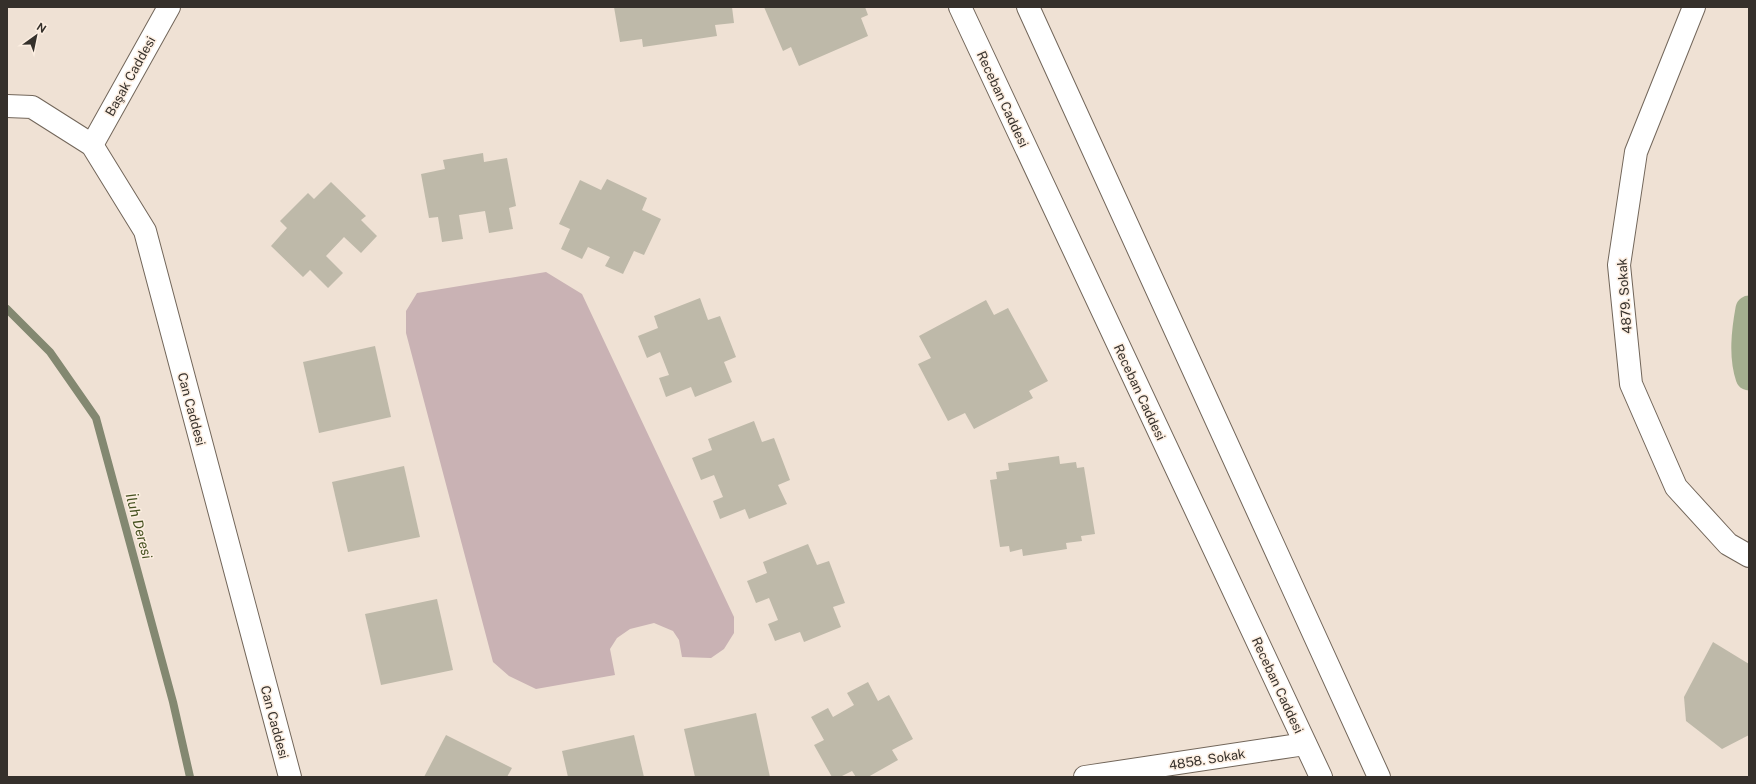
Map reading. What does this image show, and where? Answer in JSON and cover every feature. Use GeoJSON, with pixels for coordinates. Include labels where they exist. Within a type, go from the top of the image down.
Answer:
{"type":"FeatureCollection","features":[{"type":"Feature","properties":{"kind":"main road","name":"Başak Caddesi"},"geometry":{"type":"LineString","coordinates":[[92,145],[169,7]]}},
{"type":"Feature","properties":{"kind":"main road","name":"Receban Caddesi"},"geometry":{"type":"LineString","coordinates":[[960,7],[1321,777]]}},
{"type":"Feature","properties":{"kind":"main road"},"geometry":{"type":"LineString","coordinates":[[1028,7],[1379,777]]}},
{"type":"Feature","properties":{"kind":"main road","name":"4879. Sokak"},"geometry":{"type":"LineString","coordinates":[[1694,7],[1636,152],[1619,265],[1631,384],[1676,487],[1728,544],[1749,556]]}},
{"type":"Feature","properties":{"kind":"main road","name":"Can Caddesi"},"geometry":{"type":"LineString","coordinates":[[7,106],[32,107],[92,145],[145,231],[290,777]]}},
{"type":"Feature","properties":{"kind":"main road","name":"4858. Sokak"},"geometry":{"type":"LineString","coordinates":[[1085,777],[1305,744]]}},
{"type":"Feature","properties":{"kind":"shaded area"},"geometry":{"type":"Polygon","coordinates":[[[546,272],[582,294],[734,617],[734,633],[724,649],[711,658],[682,657],[679,640],[673,631],[654,623],[630,629],[617,638],[610,649],[615,675],[536,689],[509,676],[493,662],[406,333],[406,311],[417,293],[546,272]]]}},
{"type":"Feature","properties":{"kind":"building"},"geometry":{"type":"Polygon","coordinates":[[[614,7],[732,7],[734,23],[715,25],[717,36],[643,47],[642,39],[620,42],[614,7]]]}},
{"type":"Feature","properties":{"kind":"building"},"geometry":{"type":"Polygon","coordinates":[[[764,7],[865,7],[868,15],[861,18],[868,36],[799,66],[791,47],[783,51],[764,7]]]}},
{"type":"Feature","properties":{"kind":"building"},"geometry":{"type":"Polygon","coordinates":[[[483,153],[484,162],[507,158],[516,206],[509,208],[513,229],[489,233],[485,211],[459,215],[463,239],[442,242],[438,217],[429,218],[421,174],[445,169],[443,160],[483,153]]]}},
{"type":"Feature","properties":{"kind":"building"},"geometry":{"type":"Polygon","coordinates":[[[607,179],[647,198],[642,210],[661,219],[644,255],[634,251],[623,274],[605,266],[610,257],[588,247],[582,259],[561,249],[570,229],[559,224],[580,180],[601,190],[607,179]]]}},
{"type":"Feature","properties":{"kind":"building"},"geometry":{"type":"Polygon","coordinates":[[[331,182],[366,216],[361,220],[377,236],[361,253],[344,237],[326,256],[343,273],[328,288],[310,270],[303,277],[271,246],[287,228],[280,221],[308,193],[314,199],[331,182]]]}},
{"type":"Feature","properties":{"kind":"building"},"geometry":{"type":"Polygon","coordinates":[[[700,298],[708,320],[720,316],[736,357],[724,362],[732,382],[695,397],[691,387],[666,397],[659,378],[669,375],[660,352],[647,358],[638,336],[658,328],[654,316],[700,298]]]}},
{"type":"Feature","properties":{"kind":"building"},"geometry":{"type":"Polygon","coordinates":[[[986,300],[994,315],[1008,308],[1048,381],[1029,391],[1033,398],[974,429],[965,413],[948,421],[918,364],[931,358],[919,336],[986,300]]]}},
{"type":"Feature","properties":{"kind":"building"},"geometry":{"type":"Polygon","coordinates":[[[375,346],[391,417],[319,433],[303,362],[375,346]]]}},
{"type":"Feature","properties":{"kind":"building"},"geometry":{"type":"Polygon","coordinates":[[[754,421],[762,442],[774,438],[790,480],[778,485],[787,504],[749,519],[745,509],[720,519],[713,501],[723,497],[714,475],[701,480],[692,458],[712,450],[708,439],[754,421]]]}},
{"type":"Feature","properties":{"kind":"building"},"geometry":{"type":"Polygon","coordinates":[[[1059,456],[1060,464],[1076,462],[1077,468],[1084,467],[1095,534],[1081,536],[1082,541],[1066,543],[1067,549],[1023,556],[1022,549],[1010,552],[1009,546],[1000,547],[990,480],[997,479],[996,472],[1009,470],[1008,463],[1059,456]]]}},
{"type":"Feature","properties":{"kind":"building"},"geometry":{"type":"Polygon","coordinates":[[[404,466],[420,537],[348,552],[332,482],[404,466]]]}},
{"type":"Feature","properties":{"kind":"building"},"geometry":{"type":"Polygon","coordinates":[[[808,544],[817,565],[829,561],[845,603],[833,607],[841,627],[804,642],[800,632],[775,641],[768,624],[778,620],[769,598],[756,603],[747,581],[767,573],[763,562],[808,544]]]}},
{"type":"Feature","properties":{"kind":"building"},"geometry":{"type":"Polygon","coordinates":[[[437,599],[453,670],[381,685],[365,614],[437,599]]]}},
{"type":"Feature","properties":{"kind":"building"},"geometry":{"type":"Polygon","coordinates":[[[1713,642],[1749,664],[1749,735],[1722,749],[1686,721],[1684,697],[1713,642]]]}},
{"type":"Feature","properties":{"kind":"building"},"geometry":{"type":"Polygon","coordinates":[[[868,682],[878,701],[889,695],[913,739],[892,750],[898,760],[868,777],[856,777],[852,771],[840,777],[832,777],[814,745],[824,740],[811,717],[828,708],[833,717],[854,705],[847,693],[868,682]]]}},
{"type":"Feature","properties":{"kind":"building"},"geometry":{"type":"Polygon","coordinates":[[[756,713],[770,777],[695,777],[684,729],[756,713]]]}},
{"type":"Feature","properties":{"kind":"building"},"geometry":{"type":"Polygon","coordinates":[[[446,735],[512,768],[507,777],[424,777],[446,735]]]}},
{"type":"Feature","properties":{"kind":"building"},"geometry":{"type":"Polygon","coordinates":[[[634,735],[644,777],[568,777],[562,751],[634,735]]]}},
{"type":"Feature","properties":{"kind":"waterway","name":"İluh Deresi"},"geometry":{"type":"LineString","coordinates":[[7,309],[50,352],[96,418],[173,702],[190,777]]}},
{"type":"Feature","properties":{"kind":"waterway"},"geometry":{"type":"LineString","coordinates":[[1749,309],[1745,335],[1745,361],[1749,377]]}}]}
